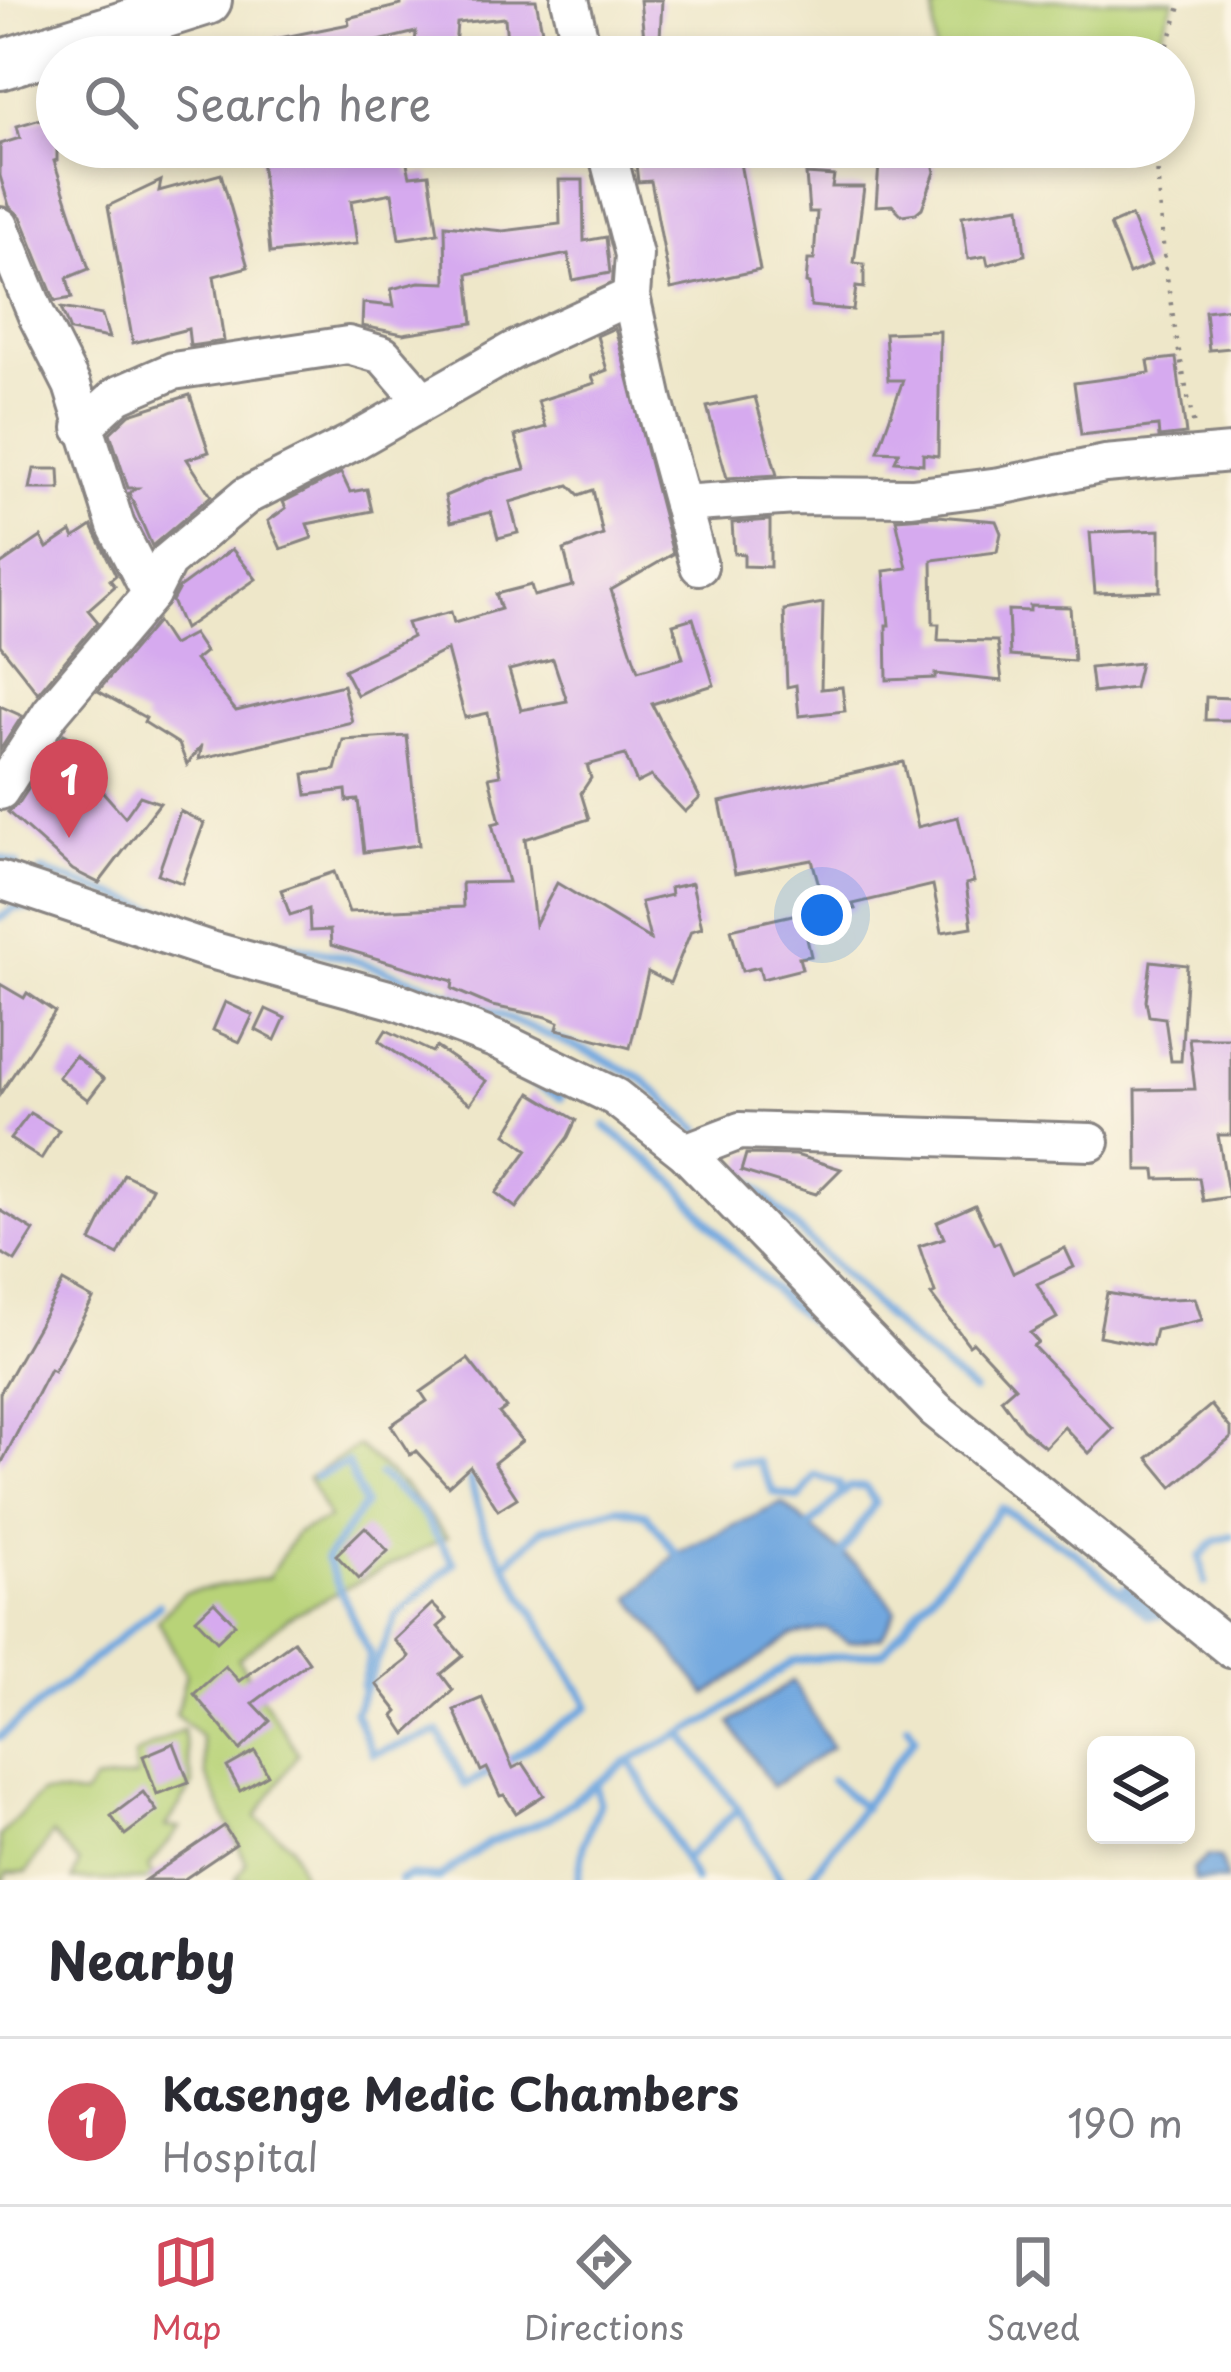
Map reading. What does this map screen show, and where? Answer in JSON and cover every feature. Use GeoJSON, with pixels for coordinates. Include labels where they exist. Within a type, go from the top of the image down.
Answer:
{"type":"FeatureCollection","features":[{"type":"Feature","properties":{"kind":"main road"},"geometry":{"type":"LineString","coordinates":[[92,36],[207,0]]}},
{"type":"Feature","properties":{"kind":"main road"},"geometry":{"type":"LineString","coordinates":[[0,65],[36,54]]}},
{"type":"Feature","properties":{"kind":"street"},"geometry":{"type":"LineString","coordinates":[[571,0],[579,36]]}},
{"type":"Feature","properties":{"kind":"street"},"geometry":{"type":"LineString","coordinates":[[611,168],[634,255],[631,296],[699,566]]}},
{"type":"Feature","properties":{"kind":"street"},"geometry":{"type":"LineString","coordinates":[[0,226],[72,385],[116,526],[151,594]]}},
{"type":"Feature","properties":{"kind":"street"},"geometry":{"type":"LineString","coordinates":[[0,791],[51,712],[151,594],[167,562],[246,496],[351,443],[514,350],[631,296]]}},
{"type":"Feature","properties":{"kind":"street"},"geometry":{"type":"LineString","coordinates":[[82,428],[118,395],[173,371],[349,345],[383,355],[422,400]]}},
{"type":"Feature","properties":{"kind":"street"},"geometry":{"type":"LineString","coordinates":[[682,504],[796,496],[912,497],[1000,486],[1105,464],[1215,454]]}},
{"type":"Feature","properties":{"kind":"street"},"geometry":{"type":"LineString","coordinates":[[6,889],[396,1001],[502,1042],[615,1097],[685,1152],[935,1408],[1231,1649]]}},
{"type":"Feature","properties":{"kind":"street"},"geometry":{"type":"LineString","coordinates":[[685,1152],[740,1131],[1091,1142]]}},
{"type":"Feature","properties":{"kind":"path"},"geometry":{"type":"LineString","coordinates":[[1171,36],[1182,0]]}},
{"type":"Feature","properties":{"kind":"path"},"geometry":{"type":"LineString","coordinates":[[1157,168],[1158,208],[1176,339],[1215,454]]}},
{"type":"Feature","properties":{"kind":"green space"},"geometry":{"type":"Polygon","coordinates":[[[953,0],[1174,0],[1160,36],[935,36],[934,9],[953,0]]]}},
{"type":"Feature","properties":{"kind":"green space"},"geometry":{"type":"Polygon","coordinates":[[[358,1446],[405,1487],[447,1537],[289,1617],[238,1659],[298,1753],[256,1817],[291,1845],[304,1880],[235,1880],[246,1863],[206,1774],[201,1737],[176,1714],[186,1674],[158,1620],[183,1593],[268,1578],[296,1533],[329,1519],[308,1478],[358,1446]]]}},
{"type":"Feature","properties":{"kind":"green space"},"geometry":{"type":"Polygon","coordinates":[[[183,1729],[193,1785],[166,1827],[180,1828],[148,1868],[156,1880],[72,1880],[79,1863],[52,1834],[27,1872],[7,1873],[0,1880],[0,1836],[41,1793],[84,1796],[94,1782],[136,1777],[134,1755],[183,1729]]]}},
{"type":"Feature","properties":{"kind":"water"},"geometry":{"type":"Polygon","coordinates":[[[782,1503],[872,1578],[896,1611],[882,1637],[848,1642],[826,1628],[791,1636],[707,1695],[631,1598],[676,1553],[782,1503]]]}},
{"type":"Feature","properties":{"kind":"water"},"geometry":{"type":"Polygon","coordinates":[[[793,1681],[832,1747],[772,1787],[730,1723],[793,1681]]]}},
{"type":"Feature","properties":{"kind":"water"},"geometry":{"type":"Polygon","coordinates":[[[1208,1856],[1220,1858],[1227,1880],[1194,1880],[1193,1869],[1208,1856]]]}},
{"type":"Feature","properties":{"kind":"building"},"geometry":{"type":"Polygon","coordinates":[[[401,0],[536,0],[543,36],[506,36],[505,18],[457,23],[456,36],[416,36],[416,32],[290,36],[349,24],[348,18],[401,5],[401,0]]]}},
{"type":"Feature","properties":{"kind":"building"},"geometry":{"type":"Polygon","coordinates":[[[640,0],[662,0],[660,36],[644,36],[640,0]]]}},
{"type":"Feature","properties":{"kind":"building"},"geometry":{"type":"Polygon","coordinates":[[[36,120],[36,168],[56,168],[89,269],[67,278],[72,298],[55,301],[21,217],[9,206],[0,176],[0,144],[20,138],[17,126],[36,120]]]}},
{"type":"Feature","properties":{"kind":"building"},"geometry":{"type":"Polygon","coordinates":[[[262,168],[408,168],[410,176],[429,174],[438,233],[399,239],[392,193],[351,201],[357,244],[270,253],[262,168]]]}},
{"type":"Feature","properties":{"kind":"building"},"geometry":{"type":"Polygon","coordinates":[[[636,168],[741,168],[760,270],[671,289],[651,181],[638,182],[636,168]]]}},
{"type":"Feature","properties":{"kind":"building"},"geometry":{"type":"Polygon","coordinates":[[[879,168],[934,168],[922,208],[916,213],[902,215],[892,205],[876,206],[879,168]]]}},
{"type":"Feature","properties":{"kind":"building"},"geometry":{"type":"Polygon","coordinates":[[[221,174],[248,267],[214,276],[224,341],[190,346],[188,329],[133,343],[108,206],[161,181],[159,191],[221,174]]]}},
{"type":"Feature","properties":{"kind":"building"},"geometry":{"type":"Polygon","coordinates":[[[806,174],[834,176],[832,187],[864,187],[854,263],[864,264],[864,288],[856,287],[853,310],[811,306],[806,283],[808,260],[814,260],[817,212],[809,212],[806,174]]]}},
{"type":"Feature","properties":{"kind":"building"},"geometry":{"type":"Polygon","coordinates":[[[559,180],[583,180],[584,241],[606,237],[610,273],[573,280],[568,254],[468,274],[473,323],[403,334],[362,326],[363,303],[394,306],[391,289],[419,282],[446,283],[445,225],[503,231],[560,224],[559,180]]]}},
{"type":"Feature","properties":{"kind":"building"},"geometry":{"type":"Polygon","coordinates":[[[1020,207],[1025,255],[988,265],[986,256],[968,259],[962,216],[1020,207]]]}},
{"type":"Feature","properties":{"kind":"building"},"geometry":{"type":"Polygon","coordinates":[[[1131,216],[1151,265],[1129,274],[1110,225],[1131,216]]]}},
{"type":"Feature","properties":{"kind":"building"},"geometry":{"type":"Polygon","coordinates":[[[61,308],[102,315],[109,338],[70,331],[61,308]]]}},
{"type":"Feature","properties":{"kind":"building"},"geometry":{"type":"Polygon","coordinates":[[[1231,308],[1231,348],[1209,350],[1205,311],[1231,308]]]}},
{"type":"Feature","properties":{"kind":"building"},"geometry":{"type":"Polygon","coordinates":[[[615,328],[673,554],[611,590],[638,671],[683,658],[673,624],[693,618],[714,685],[652,704],[700,798],[685,812],[651,776],[637,783],[625,755],[587,765],[591,778],[581,793],[589,819],[525,839],[535,925],[557,883],[650,939],[641,902],[671,895],[670,888],[692,883],[702,928],[691,931],[670,983],[648,972],[630,1048],[557,1029],[559,1022],[547,1017],[492,1006],[452,989],[453,981],[331,945],[330,930],[310,931],[309,909],[290,915],[281,890],[334,872],[349,912],[463,907],[462,883],[508,882],[492,824],[500,822],[489,777],[500,775],[488,713],[465,718],[447,650],[357,695],[344,670],[412,637],[407,623],[451,612],[454,623],[501,609],[496,594],[531,585],[534,596],[573,586],[564,550],[603,535],[593,490],[579,495],[569,485],[510,502],[518,533],[498,538],[491,512],[451,522],[445,496],[525,469],[515,436],[546,427],[538,401],[595,383],[592,376],[607,370],[597,336],[615,328]],[[553,659],[509,670],[521,710],[567,701],[553,659]]]}},
{"type":"Feature","properties":{"kind":"building"},"geometry":{"type":"Polygon","coordinates":[[[940,331],[938,456],[923,454],[923,464],[895,461],[899,452],[878,451],[903,380],[888,380],[885,333],[940,331]]]}},
{"type":"Feature","properties":{"kind":"building"},"geometry":{"type":"Polygon","coordinates":[[[1176,358],[1186,434],[1159,437],[1158,426],[1081,435],[1074,383],[1150,373],[1148,361],[1176,358]]]}},
{"type":"Feature","properties":{"kind":"building"},"geometry":{"type":"Polygon","coordinates":[[[190,395],[209,452],[187,459],[211,496],[152,546],[129,493],[137,488],[128,488],[110,433],[130,414],[190,395]]]}},
{"type":"Feature","properties":{"kind":"building"},"geometry":{"type":"Polygon","coordinates":[[[755,397],[777,475],[727,478],[707,407],[755,397]]]}},
{"type":"Feature","properties":{"kind":"building"},"geometry":{"type":"Polygon","coordinates":[[[34,469],[59,469],[60,489],[30,489],[34,469]]]}},
{"type":"Feature","properties":{"kind":"building"},"geometry":{"type":"Polygon","coordinates":[[[341,473],[350,492],[367,489],[372,511],[307,524],[312,538],[281,549],[268,521],[286,508],[283,502],[341,473]]]}},
{"type":"Feature","properties":{"kind":"building"},"geometry":{"type":"Polygon","coordinates":[[[938,516],[996,521],[1001,533],[997,552],[932,560],[933,624],[939,624],[938,640],[997,641],[1002,681],[935,674],[935,678],[887,680],[884,571],[907,568],[896,519],[938,516]]]}},
{"type":"Feature","properties":{"kind":"building"},"geometry":{"type":"Polygon","coordinates":[[[770,520],[770,567],[744,566],[744,554],[734,553],[732,523],[770,520]]]}},
{"type":"Feature","properties":{"kind":"building"},"geometry":{"type":"Polygon","coordinates":[[[92,526],[116,575],[110,580],[115,586],[88,610],[98,622],[38,693],[0,645],[0,565],[41,537],[47,548],[71,532],[74,538],[92,526]]]}},
{"type":"Feature","properties":{"kind":"building"},"geometry":{"type":"Polygon","coordinates":[[[1160,530],[1160,591],[1095,593],[1090,533],[1160,530]]]}},
{"type":"Feature","properties":{"kind":"building"},"geometry":{"type":"Polygon","coordinates":[[[232,549],[256,579],[184,629],[172,601],[179,588],[232,549]]]}},
{"type":"Feature","properties":{"kind":"building"},"geometry":{"type":"Polygon","coordinates":[[[823,603],[821,689],[842,687],[845,711],[799,716],[796,685],[787,687],[784,610],[823,603]]]}},
{"type":"Feature","properties":{"kind":"building"},"geometry":{"type":"Polygon","coordinates":[[[1030,606],[1070,607],[1074,661],[1010,656],[1008,610],[1030,611],[1030,606]]]}},
{"type":"Feature","properties":{"kind":"building"},"geometry":{"type":"Polygon","coordinates":[[[157,622],[172,645],[193,634],[205,652],[195,660],[236,711],[343,685],[352,722],[199,759],[202,745],[187,765],[179,744],[144,722],[146,718],[98,691],[157,622]]]}},
{"type":"Feature","properties":{"kind":"building"},"geometry":{"type":"Polygon","coordinates":[[[1140,663],[1134,688],[1093,693],[1090,668],[1140,663]]]}},
{"type":"Feature","properties":{"kind":"building"},"geometry":{"type":"Polygon","coordinates":[[[1206,697],[1231,698],[1231,720],[1205,720],[1206,697]]]}},
{"type":"Feature","properties":{"kind":"building"},"geometry":{"type":"Polygon","coordinates":[[[0,706],[22,716],[0,750],[0,706]]]}},
{"type":"Feature","properties":{"kind":"building"},"geometry":{"type":"Polygon","coordinates":[[[64,734],[68,736],[60,743],[125,817],[140,796],[160,803],[99,883],[73,870],[8,812],[19,803],[64,734]]]}},
{"type":"Feature","properties":{"kind":"building"},"geometry":{"type":"Polygon","coordinates":[[[407,736],[419,845],[364,852],[358,800],[347,801],[346,790],[307,795],[304,774],[335,770],[343,740],[407,736]]]}},
{"type":"Feature","properties":{"kind":"building"},"geometry":{"type":"Polygon","coordinates":[[[903,762],[918,827],[958,817],[974,882],[966,884],[972,927],[942,932],[933,885],[853,904],[855,909],[828,917],[812,860],[735,874],[720,802],[903,762]]]}},
{"type":"Feature","properties":{"kind":"building"},"geometry":{"type":"Polygon","coordinates":[[[180,811],[204,823],[182,883],[158,874],[180,811]]]}},
{"type":"Feature","properties":{"kind":"building"},"geometry":{"type":"Polygon","coordinates":[[[801,913],[811,956],[799,958],[802,969],[762,979],[759,967],[742,971],[731,929],[801,913]]]}},
{"type":"Feature","properties":{"kind":"building"},"geometry":{"type":"Polygon","coordinates":[[[1151,961],[1187,965],[1181,1061],[1171,1061],[1165,1018],[1149,1016],[1151,961]]]}},
{"type":"Feature","properties":{"kind":"building"},"geometry":{"type":"Polygon","coordinates":[[[0,984],[24,998],[27,993],[55,1012],[0,1094],[0,984]]]}},
{"type":"Feature","properties":{"kind":"building"},"geometry":{"type":"Polygon","coordinates":[[[225,1002],[253,1015],[240,1042],[213,1030],[225,1002]]]}},
{"type":"Feature","properties":{"kind":"building"},"geometry":{"type":"Polygon","coordinates":[[[266,1009],[285,1018],[275,1040],[256,1030],[266,1009]]]}},
{"type":"Feature","properties":{"kind":"building"},"geometry":{"type":"Polygon","coordinates":[[[386,1030],[432,1052],[436,1047],[486,1081],[470,1104],[379,1041],[386,1030]]]}},
{"type":"Feature","properties":{"kind":"building"},"geometry":{"type":"Polygon","coordinates":[[[1189,1038],[1231,1038],[1231,1135],[1218,1135],[1229,1197],[1203,1201],[1199,1178],[1156,1179],[1155,1170],[1137,1170],[1136,1090],[1195,1089],[1189,1038]]]}},
{"type":"Feature","properties":{"kind":"building"},"geometry":{"type":"Polygon","coordinates":[[[75,1056],[104,1079],[88,1100],[58,1077],[75,1056]]]}},
{"type":"Feature","properties":{"kind":"building"},"geometry":{"type":"Polygon","coordinates":[[[531,1093],[576,1120],[516,1208],[496,1193],[528,1150],[506,1134],[531,1093]]]}},
{"type":"Feature","properties":{"kind":"building"},"geometry":{"type":"Polygon","coordinates":[[[30,1113],[59,1130],[41,1159],[10,1139],[30,1113]]]}},
{"type":"Feature","properties":{"kind":"building"},"geometry":{"type":"Polygon","coordinates":[[[746,1154],[796,1155],[841,1169],[816,1194],[741,1171],[746,1154]]]}},
{"type":"Feature","properties":{"kind":"building"},"geometry":{"type":"Polygon","coordinates":[[[124,1174],[152,1188],[118,1255],[91,1241],[124,1174]]]}},
{"type":"Feature","properties":{"kind":"building"},"geometry":{"type":"Polygon","coordinates":[[[975,1205],[1013,1273],[1065,1248],[1074,1267],[1037,1284],[1057,1318],[1030,1333],[1038,1342],[1033,1346],[1113,1429],[1089,1453],[1064,1427],[1045,1447],[1023,1429],[1001,1399],[1015,1387],[973,1342],[969,1345],[931,1295],[935,1293],[919,1246],[944,1238],[937,1222],[975,1205]]]}},
{"type":"Feature","properties":{"kind":"building"},"geometry":{"type":"Polygon","coordinates":[[[0,1210],[34,1231],[15,1261],[0,1252],[0,1210]]]}},
{"type":"Feature","properties":{"kind":"building"},"geometry":{"type":"Polygon","coordinates":[[[63,1282],[93,1299],[0,1466],[0,1393],[63,1282]]]}},
{"type":"Feature","properties":{"kind":"building"},"geometry":{"type":"Polygon","coordinates":[[[1107,1293],[1145,1300],[1195,1298],[1202,1320],[1156,1330],[1152,1346],[1099,1336],[1107,1293]]]}},
{"type":"Feature","properties":{"kind":"building"},"geometry":{"type":"Polygon","coordinates":[[[468,1359],[506,1408],[499,1413],[522,1441],[494,1463],[517,1498],[498,1510],[470,1466],[448,1486],[416,1451],[410,1455],[391,1425],[427,1401],[421,1392],[468,1359]]]}},
{"type":"Feature","properties":{"kind":"building"},"geometry":{"type":"Polygon","coordinates":[[[1211,1405],[1231,1429],[1231,1438],[1172,1487],[1148,1458],[1211,1405]]]}},
{"type":"Feature","properties":{"kind":"building"},"geometry":{"type":"Polygon","coordinates":[[[365,1527],[388,1551],[359,1579],[336,1555],[365,1527]]]}},
{"type":"Feature","properties":{"kind":"building"},"geometry":{"type":"Polygon","coordinates":[[[214,1602],[235,1624],[217,1641],[196,1619],[214,1602]]]}},
{"type":"Feature","properties":{"kind":"building"},"geometry":{"type":"Polygon","coordinates":[[[432,1604],[447,1619],[438,1627],[463,1656],[441,1674],[453,1690],[406,1734],[394,1716],[398,1712],[376,1684],[407,1660],[409,1656],[394,1640],[432,1604]]]}},
{"type":"Feature","properties":{"kind":"building"},"geometry":{"type":"Polygon","coordinates":[[[294,1641],[309,1662],[253,1703],[270,1721],[240,1750],[194,1694],[225,1666],[239,1681],[294,1641]]]}},
{"type":"Feature","properties":{"kind":"building"},"geometry":{"type":"Polygon","coordinates":[[[482,1698],[513,1768],[523,1763],[544,1795],[516,1813],[500,1796],[487,1768],[481,1771],[454,1710],[482,1698]]]}},
{"type":"Feature","properties":{"kind":"building"},"geometry":{"type":"Polygon","coordinates":[[[174,1743],[189,1782],[157,1794],[143,1756],[174,1743]]]}},
{"type":"Feature","properties":{"kind":"building"},"geometry":{"type":"Polygon","coordinates":[[[255,1751],[268,1775],[240,1791],[227,1767],[255,1751]]]}},
{"type":"Feature","properties":{"kind":"building"},"geometry":{"type":"Polygon","coordinates":[[[143,1792],[157,1811],[125,1835],[111,1816],[143,1792]]]}},
{"type":"Feature","properties":{"kind":"building"},"geometry":{"type":"Polygon","coordinates":[[[224,1826],[236,1844],[183,1880],[145,1880],[224,1826]]]}},
{"type":"Feature","properties":{"kind":"waterway"},"geometry":{"type":"LineString","coordinates":[[0,858],[17,864]]}},
{"type":"Feature","properties":{"kind":"waterway"},"geometry":{"type":"LineString","coordinates":[[42,871],[210,927]]}},
{"type":"Feature","properties":{"kind":"waterway"},"geometry":{"type":"LineString","coordinates":[[0,918],[15,908],[37,909]]}},
{"type":"Feature","properties":{"kind":"waterway"},"geometry":{"type":"LineString","coordinates":[[264,939],[344,957],[421,982],[595,1055],[640,1077],[699,1130]]}},
{"type":"Feature","properties":{"kind":"waterway"},"geometry":{"type":"LineString","coordinates":[[521,1077],[561,1098]]}},
{"type":"Feature","properties":{"kind":"waterway"},"geometry":{"type":"LineString","coordinates":[[605,1126],[674,1181],[731,1248],[784,1300],[899,1397]]}},
{"type":"Feature","properties":{"kind":"waterway"},"geometry":{"type":"LineString","coordinates":[[726,1158],[906,1336],[973,1391]]}},
{"type":"Feature","properties":{"kind":"waterway"},"geometry":{"type":"LineString","coordinates":[[732,1462],[758,1462],[774,1492],[799,1498],[815,1475],[839,1484],[841,1494]]}},
{"type":"Feature","properties":{"kind":"waterway"},"geometry":{"type":"LineString","coordinates":[[315,1477],[347,1463],[364,1505],[326,1559],[370,1655],[362,1687]]}},
{"type":"Feature","properties":{"kind":"waterway"},"geometry":{"type":"LineString","coordinates":[[380,1475],[420,1510],[454,1563],[397,1615],[355,1712],[373,1754],[439,1732],[465,1785],[589,1706],[484,1529],[470,1480]]}},
{"type":"Feature","properties":{"kind":"waterway"},"geometry":{"type":"LineString","coordinates":[[810,1526],[849,1487],[866,1487],[875,1503],[842,1553]]}},
{"type":"Feature","properties":{"kind":"waterway"},"geometry":{"type":"LineString","coordinates":[[506,1563],[543,1529],[617,1508],[646,1514],[676,1553]]}},
{"type":"Feature","properties":{"kind":"waterway"},"geometry":{"type":"LineString","coordinates":[[400,1880],[439,1878],[488,1843],[548,1819],[630,1760],[711,1719],[793,1661],[884,1652],[1001,1508],[1073,1551],[1149,1616],[1171,1615]]}},
{"type":"Feature","properties":{"kind":"waterway"},"geometry":{"type":"LineString","coordinates":[[1205,1583],[1200,1557],[1215,1541],[1231,1536]]}},
{"type":"Feature","properties":{"kind":"waterway"},"geometry":{"type":"LineString","coordinates":[[1126,1587],[1160,1615]]}},
{"type":"Feature","properties":{"kind":"waterway"},"geometry":{"type":"LineString","coordinates":[[0,1737],[159,1605]]}},
{"type":"Feature","properties":{"kind":"waterway"},"geometry":{"type":"LineString","coordinates":[[808,1880],[915,1737],[908,1725]]}},
{"type":"Feature","properties":{"kind":"waterway"},"geometry":{"type":"LineString","coordinates":[[682,1734],[738,1809],[781,1880]]}},
{"type":"Feature","properties":{"kind":"waterway"},"geometry":{"type":"LineString","coordinates":[[630,1760],[695,1880]]}},
{"type":"Feature","properties":{"kind":"waterway"},"geometry":{"type":"LineString","coordinates":[[831,1780],[864,1808]]}},
{"type":"Feature","properties":{"kind":"waterway"},"geometry":{"type":"LineString","coordinates":[[578,1880],[584,1843],[600,1803],[596,1784]]}},
{"type":"Feature","properties":{"kind":"waterway"},"geometry":{"type":"LineString","coordinates":[[684,1860],[738,1809]]}},
{"type":"Feature","properties":{"kind":"place","name":"Kasenge Medic Chambers"},"geometry":{"type":"Point","coordinates":[69,838]}}]}
